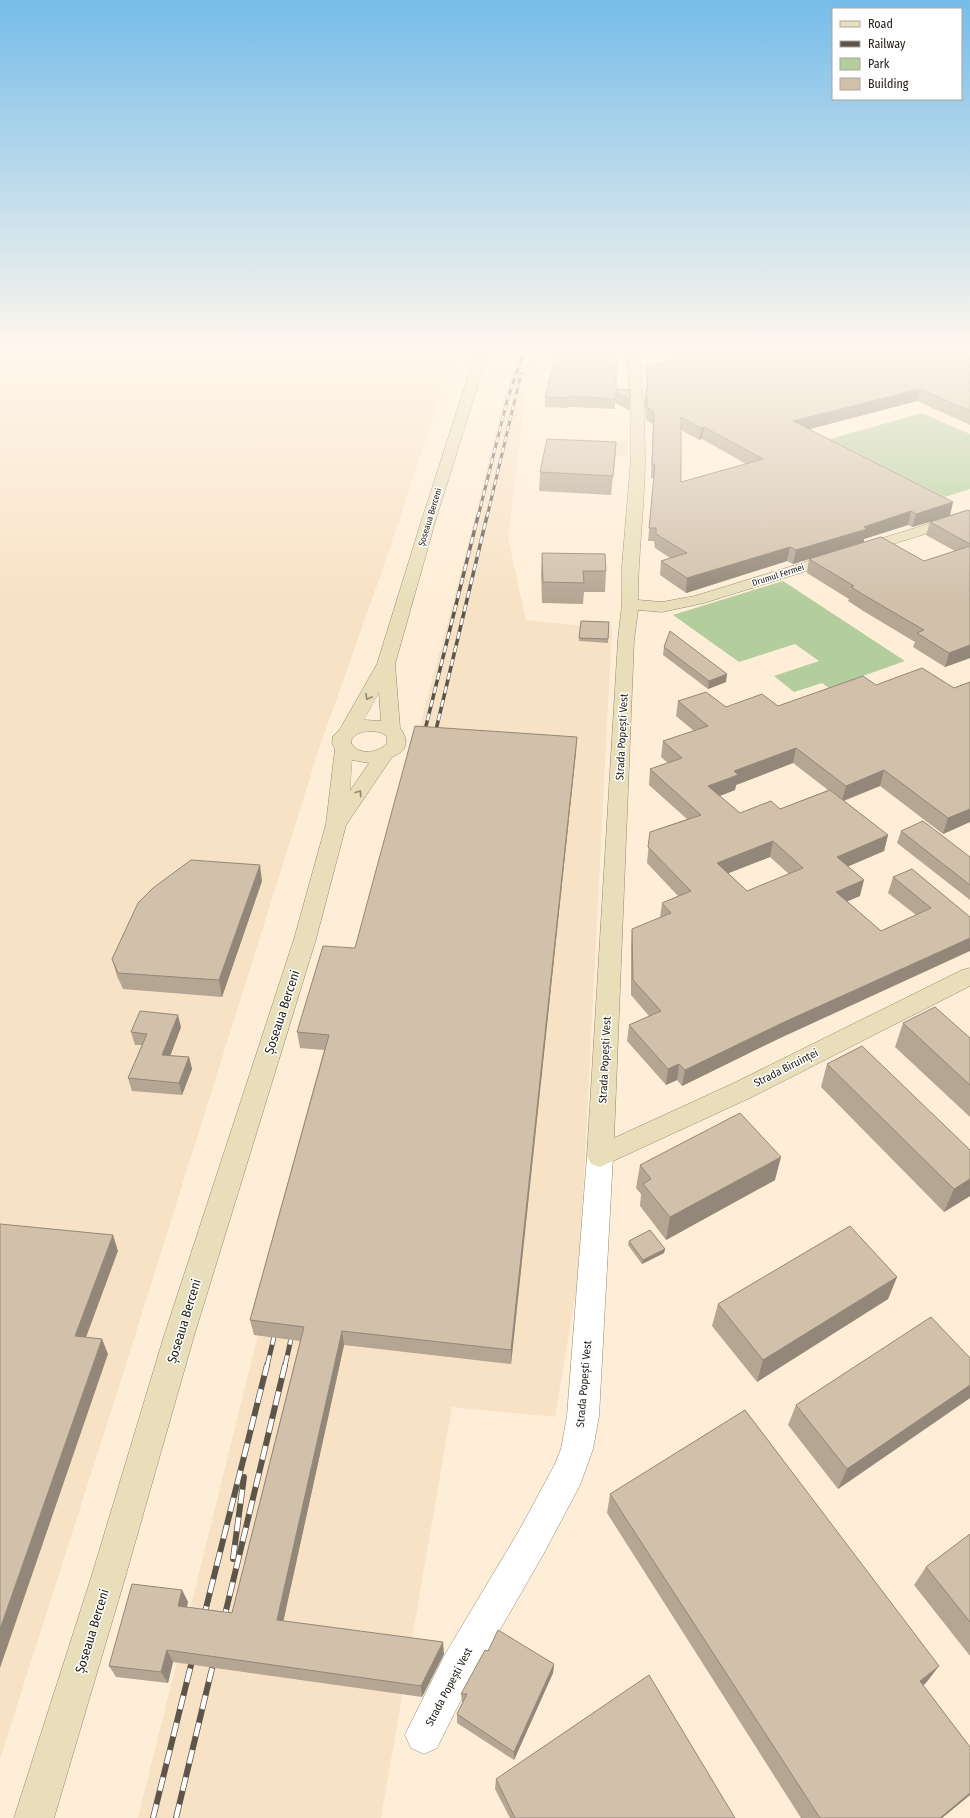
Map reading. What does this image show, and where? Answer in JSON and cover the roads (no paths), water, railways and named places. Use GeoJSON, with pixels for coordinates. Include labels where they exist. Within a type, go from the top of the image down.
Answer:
{"type":"FeatureCollection","features":[{"type":"Feature","properties":{"kind":"street","name":"Șoseaua Berceni"},"geometry":{"type":"LineString","coordinates":[[34,1818],[108,1578],[179,1336],[305,939],[336,824],[344,750],[341,745],[341,740],[349,730],[386,664],[426,526],[457,432]]}},
{"type":"Feature","properties":{"kind":"street","name":"Strada Popești Vest"},"geometry":{"type":"LineString","coordinates":[[424,1735],[457,1669],[532,1541],[568,1473],[576,1449],[582,1416],[600,1156],[626,640],[630,604],[630,566],[638,458],[638,432]]}},
{"type":"Feature","properties":{"kind":"street","name":"Drumul Fermei"},"geometry":{"type":"LineString","coordinates":[[630,604],[662,606],[698,600],[970,515]]}},
{"type":"Feature","properties":{"kind":"street","name":"Șoseaua Berceni"},"geometry":{"type":"LineString","coordinates":[[336,824],[385,754],[396,745],[396,734],[391,730],[386,664]]}},
{"type":"Feature","properties":{"kind":"street"},"geometry":{"type":"LineString","coordinates":[[349,730],[371,725],[384,727],[391,730]]}},
{"type":"Feature","properties":{"kind":"street"},"geometry":{"type":"LineString","coordinates":[[344,750],[359,757],[367,758],[385,754]]}},
{"type":"Feature","properties":{"kind":"street","name":"Strada Biruinței"},"geometry":{"type":"LineString","coordinates":[[600,1156],[742,1090],[970,976]]}},
{"type":"Feature","properties":{"kind":"railway"},"geometry":{"type":"LineString","coordinates":[[478,517],[499,432]]}},
{"type":"Feature","properties":{"kind":"railway"},"geometry":{"type":"LineString","coordinates":[[487,517],[507,432]]}},
{"type":"Feature","properties":{"kind":"railway"},"geometry":{"type":"LineString","coordinates":[[424,734],[478,516]]}},
{"type":"Feature","properties":{"kind":"railway"},"geometry":{"type":"LineString","coordinates":[[435,734],[487,516]]}},
{"type":"Feature","properties":{"kind":"railway"},"geometry":{"type":"LineString","coordinates":[[423,737],[424,733]]}},
{"type":"Feature","properties":{"kind":"railway"},"geometry":{"type":"LineString","coordinates":[[434,738],[435,733]]}},
{"type":"Feature","properties":{"kind":"railway"},"geometry":{"type":"LineString","coordinates":[[267,1366],[274,1337]]}},
{"type":"Feature","properties":{"kind":"railway"},"geometry":{"type":"LineString","coordinates":[[285,1366],[291,1339]]}},
{"type":"Feature","properties":{"kind":"railway"},"geometry":{"type":"LineString","coordinates":[[203,1620],[267,1365]]}},
{"type":"Feature","properties":{"kind":"railway"},"geometry":{"type":"LineString","coordinates":[[223,1623],[285,1365]]}},
{"type":"Feature","properties":{"kind":"railway"},"geometry":{"type":"LineString","coordinates":[[233,1559],[244,1477]]}},
{"type":"Feature","properties":{"kind":"railway"},"geometry":{"type":"LineString","coordinates":[[153,1818],[194,1653]]}},
{"type":"Feature","properties":{"kind":"railway"},"geometry":{"type":"LineString","coordinates":[[176,1818],[215,1656]]}}]}
